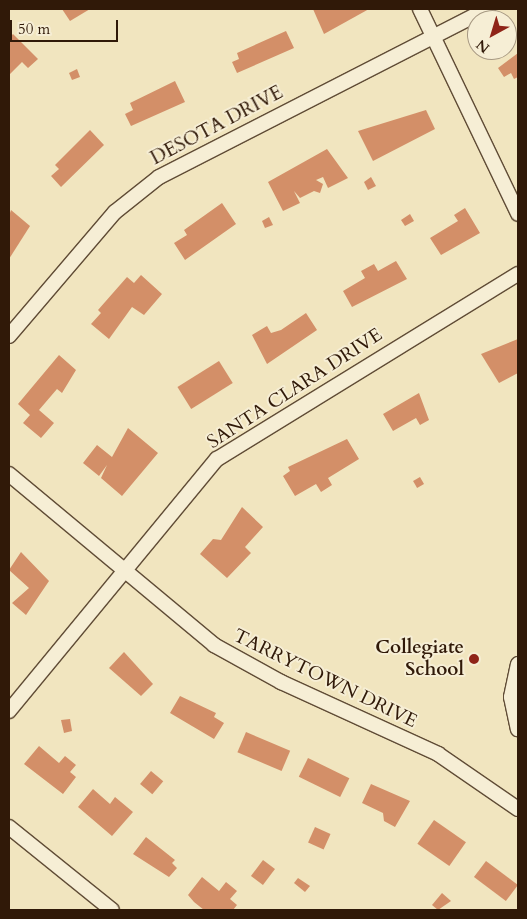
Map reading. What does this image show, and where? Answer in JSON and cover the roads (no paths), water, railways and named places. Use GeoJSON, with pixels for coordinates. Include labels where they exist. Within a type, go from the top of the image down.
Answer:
{"type":"FeatureCollection","features":[{"type":"Feature","properties":{"kind":"street"},"geometry":{"type":"LineString","coordinates":[[420,9],[518,214]]}},
{"type":"Feature","properties":{"kind":"street","name":"DESOTA DRIVE"},"geometry":{"type":"LineString","coordinates":[[9,336],[115,212],[159,177],[488,9]]}},
{"type":"Feature","properties":{"kind":"street","name":"SANTA CLARA DRIVE"},"geometry":{"type":"LineString","coordinates":[[9,711],[190,487],[231,447],[518,274]]}},
{"type":"Feature","properties":{"kind":"street","name":"TARRYTOWN DRIVE"},"geometry":{"type":"LineString","coordinates":[[9,474],[198,633],[244,663],[438,754],[518,809]]}},
{"type":"Feature","properties":{"kind":"street"},"geometry":{"type":"LineString","coordinates":[[518,664],[511,697],[518,729]]}},
{"type":"Feature","properties":{"kind":"street"},"geometry":{"type":"LineString","coordinates":[[9,827],[112,910]]}},
{"type":"Feature","properties":{"kind":"place","name":"Collegiate School"},"geometry":{"type":"Point","coordinates":[474,659]}}]}
